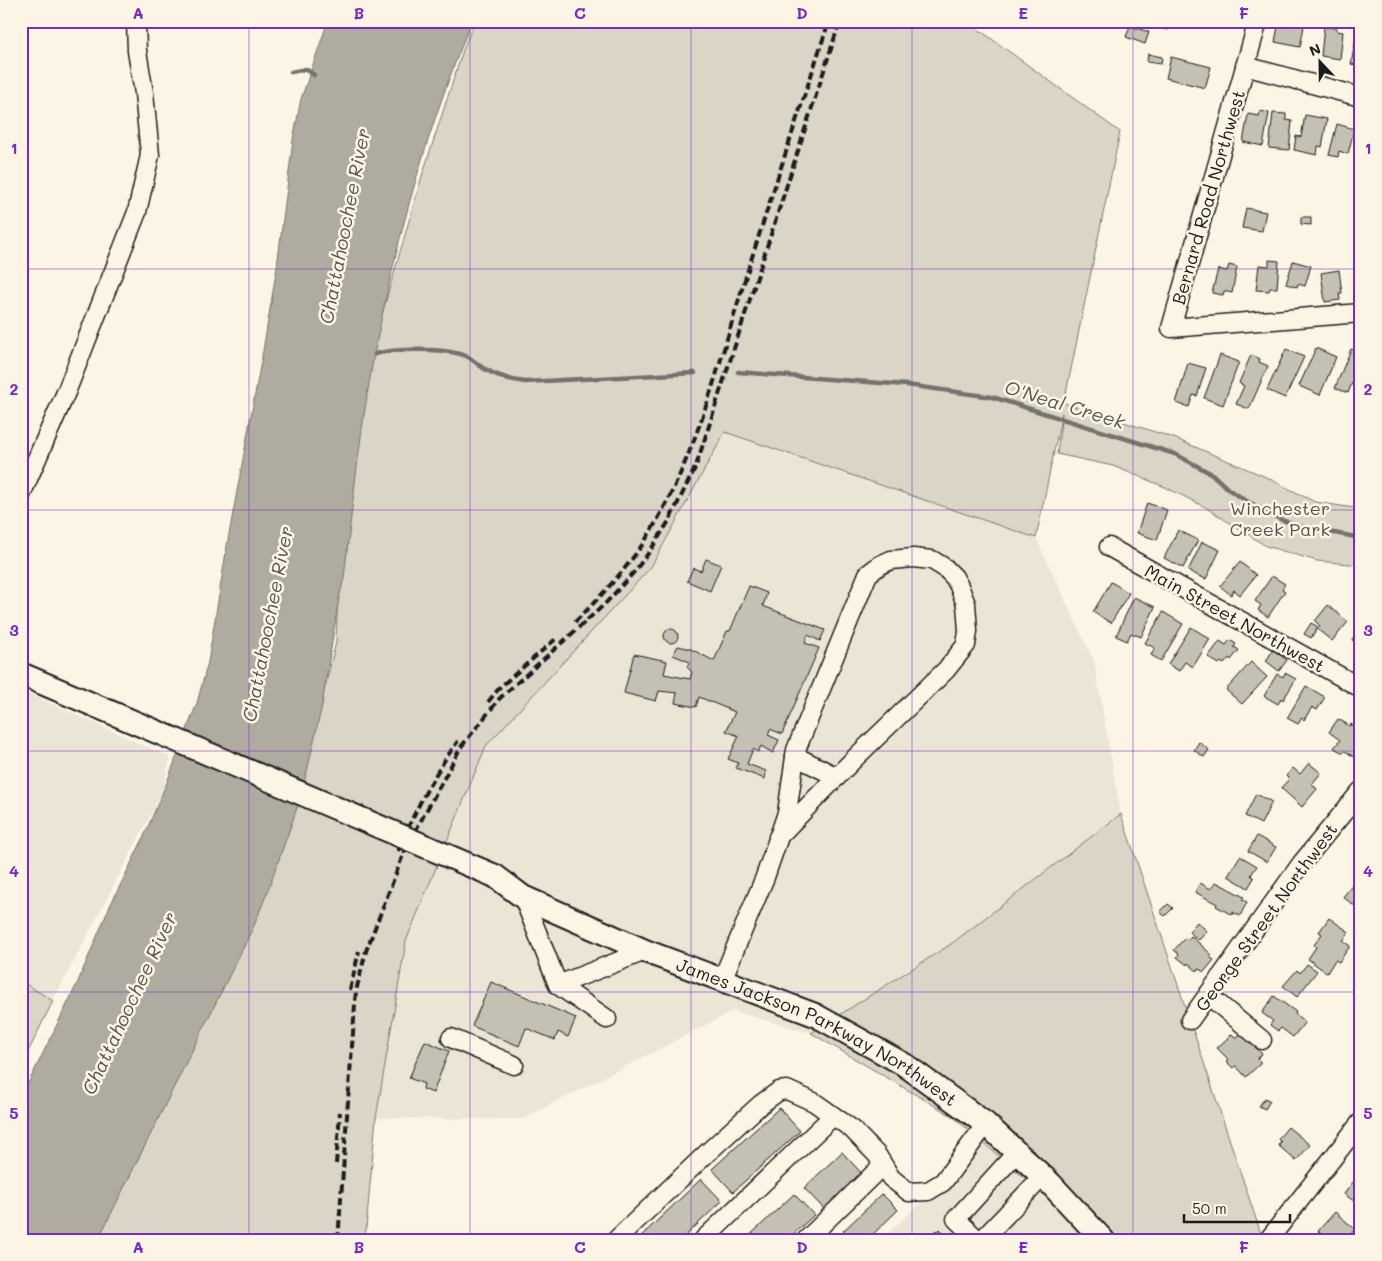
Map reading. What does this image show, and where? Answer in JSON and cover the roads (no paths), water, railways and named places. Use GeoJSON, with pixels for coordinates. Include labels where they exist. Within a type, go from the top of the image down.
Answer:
{"type":"FeatureCollection","features":[{"type":"Feature","properties":{"kind":"main road","name":"James Jackson Parkway Northwest"},"geometry":{"type":"LineString","coordinates":[[21,674],[495,876],[523,897],[645,950],[815,1015],[905,1065],[986,1124],[1043,1176],[1104,1240]]}},
{"type":"Feature","properties":{"kind":"street"},"geometry":{"type":"LineString","coordinates":[[21,495],[67,390],[137,212],[150,155],[144,93],[137,51],[136,21]]}},
{"type":"Feature","properties":{"kind":"street","name":"Bernard Road Northwest"},"geometry":{"type":"LineString","coordinates":[[1258,21],[1172,328],[1361,313]]}},
{"type":"Feature","properties":{"kind":"street"},"geometry":{"type":"LineString","coordinates":[[1245,66],[1361,97]]}},
{"type":"Feature","properties":{"kind":"street","name":"Main Street Northwest"},"geometry":{"type":"LineString","coordinates":[[1109,547],[1361,688]]}},
{"type":"Feature","properties":{"kind":"street"},"geometry":{"type":"LineString","coordinates":[[722,980],[765,877],[778,837],[787,812],[796,750],[868,574],[891,560],[913,558],[932,560],[945,568],[954,577],[963,594],[968,621],[966,645],[946,670],[778,837]]}},
{"type":"Feature","properties":{"kind":"street"},"geometry":{"type":"LineString","coordinates":[[795,756],[837,777]]}},
{"type":"Feature","properties":{"kind":"street","name":"George Street Northwest"},"geometry":{"type":"LineString","coordinates":[[1190,1020],[1301,864],[1361,791]]}},
{"type":"Feature","properties":{"kind":"street"},"geometry":{"type":"LineString","coordinates":[[523,897],[558,985],[607,1018]]}},
{"type":"Feature","properties":{"kind":"street"},"geometry":{"type":"LineString","coordinates":[[558,985],[645,950]]}},
{"type":"Feature","properties":{"kind":"street"},"geometry":{"type":"LineString","coordinates":[[1208,995],[1262,1040]]}},
{"type":"Feature","properties":{"kind":"street"},"geometry":{"type":"LineString","coordinates":[[450,1038],[514,1065]]}},
{"type":"Feature","properties":{"kind":"street"},"geometry":{"type":"LineString","coordinates":[[616,1240],[725,1136],[761,1104],[779,1091],[787,1090],[814,1102],[852,1129],[877,1155],[892,1178],[909,1192],[928,1191],[943,1182],[986,1124]]}},
{"type":"Feature","properties":{"kind":"street"},"geometry":{"type":"LineString","coordinates":[[703,1240],[833,1116]]}},
{"type":"Feature","properties":{"kind":"street"},"geometry":{"type":"LineString","coordinates":[[1269,1239],[1361,1122]]}},
{"type":"Feature","properties":{"kind":"street"},"geometry":{"type":"LineString","coordinates":[[978,1240],[956,1219],[1017,1152]]}},
{"type":"Feature","properties":{"kind":"street"},"geometry":{"type":"LineString","coordinates":[[806,1240],[883,1165]]}},
{"type":"Feature","properties":{"kind":"street"},"geometry":{"type":"LineString","coordinates":[[982,1240],[1043,1176]]}},
{"type":"Feature","properties":{"kind":"water","name":"Chattahoochee River"},"geometry":{"type":"Polygon","coordinates":[[[328,21],[472,21],[428,140],[394,262],[366,402],[344,578],[339,598],[322,705],[308,767],[297,808],[253,928],[98,1240],[21,1240],[21,1098],[77,984],[109,908],[142,841],[197,703],[208,662],[277,267],[293,140],[301,99],[328,21]]]}},
{"type":"Feature","properties":{"kind":"waterway"},"geometry":{"type":"LineString","coordinates":[[291,72],[306,69],[314,75]]}},
{"type":"Feature","properties":{"kind":"waterway"},"geometry":{"type":"LineString","coordinates":[[375,354],[421,350],[457,353],[469,357],[483,368],[495,374],[525,382],[695,373]]}},
{"type":"Feature","properties":{"kind":"waterway","name":"O'Neal Creek"},"geometry":{"type":"LineString","coordinates":[[738,372],[907,385],[992,397],[1175,454],[1212,474],[1228,489],[1282,520],[1302,527],[1361,538]]}},
{"type":"Feature","properties":{"kind":"railway"},"geometry":{"type":"LineString","coordinates":[[575,622],[630,562],[664,508],[679,477],[715,378],[756,244],[829,21]]}},
{"type":"Feature","properties":{"kind":"railway"},"geometry":{"type":"LineString","coordinates":[[338,1240],[356,991],[366,951],[405,850],[461,747],[500,698],[605,604],[634,572],[669,521],[696,466],[840,21]]}},
{"type":"Feature","properties":{"kind":"railway"},"geometry":{"type":"LineString","coordinates":[[488,702],[500,687],[558,637]]}},
{"type":"Feature","properties":{"kind":"railway"},"geometry":{"type":"LineString","coordinates":[[398,851],[425,794],[440,767],[458,741]]}},
{"type":"Feature","properties":{"kind":"railway"},"geometry":{"type":"LineString","coordinates":[[350,990],[359,951]]}},
{"type":"Feature","properties":{"kind":"railway"},"geometry":{"type":"LineString","coordinates":[[336,1164],[340,1112]]}},
{"type":"Feature","properties":{"kind":"park label","name":"Winchester Creek Park"},"geometry":{"type":"Point","coordinates":[1280,518]}}]}
